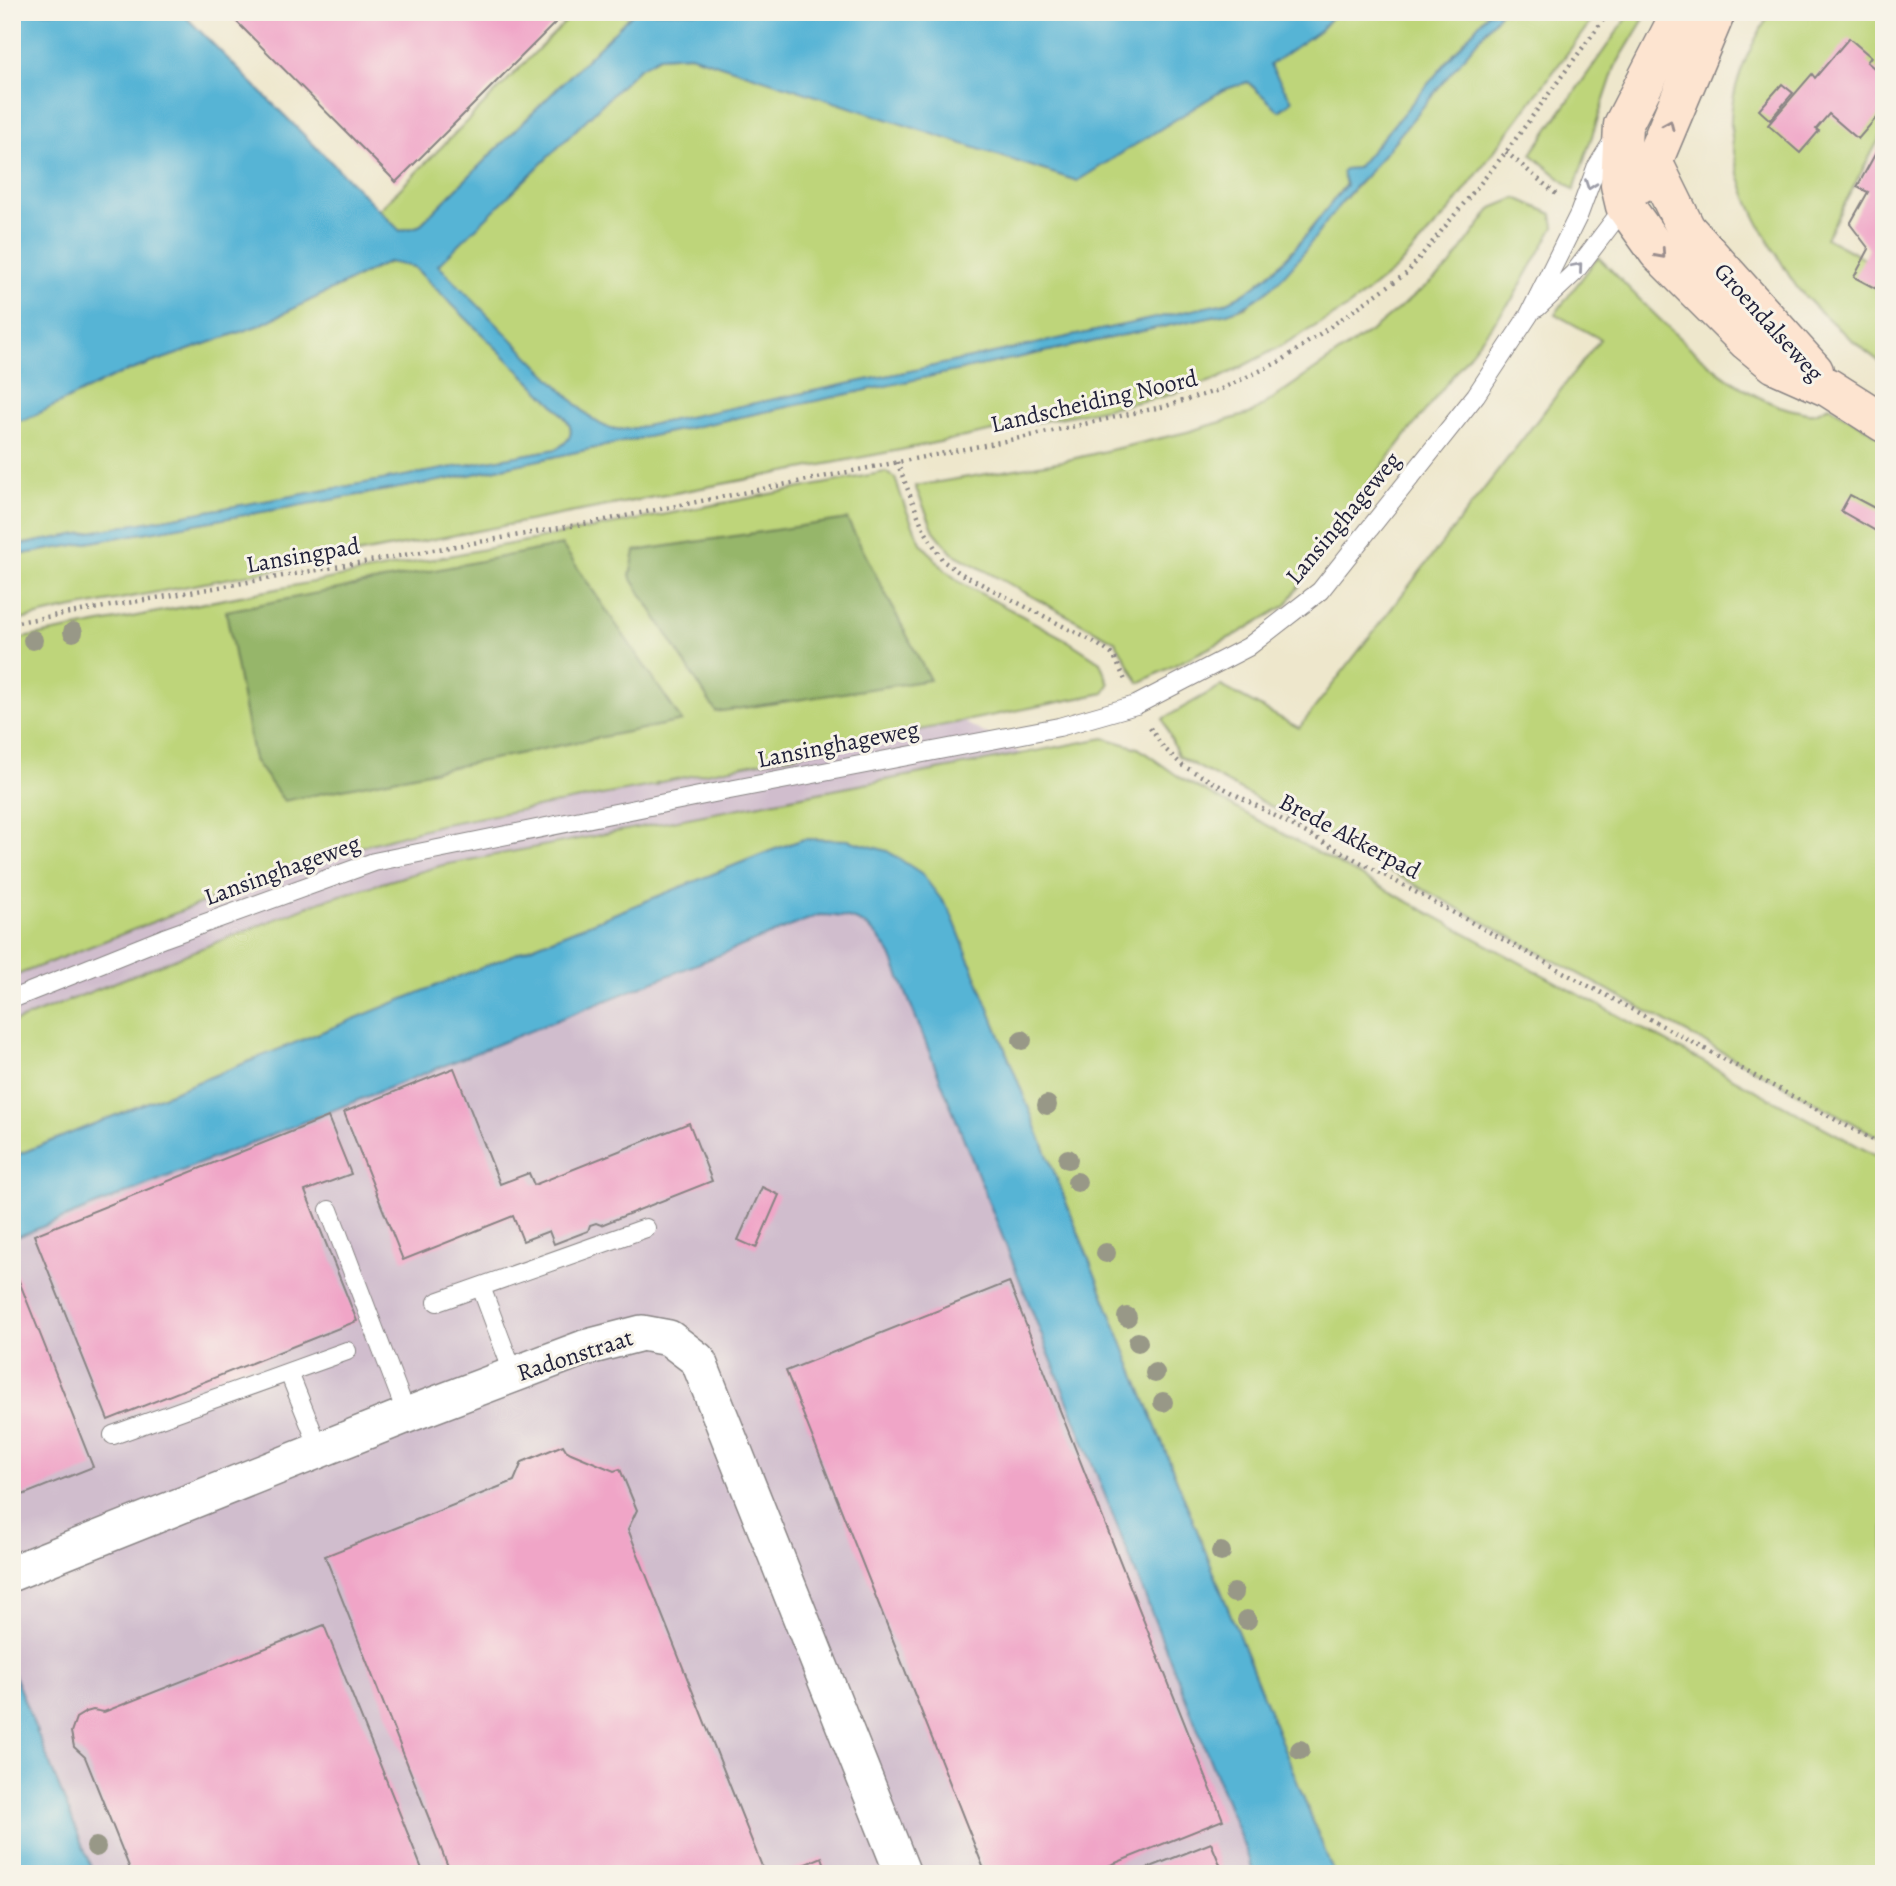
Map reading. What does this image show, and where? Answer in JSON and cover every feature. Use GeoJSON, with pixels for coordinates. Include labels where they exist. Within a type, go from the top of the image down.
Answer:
{"type":"FeatureCollection","features":[{"type":"Feature","properties":{"kind":"street","name":"Groendalseweg"},"geometry":{"type":"LineString","coordinates":[[1681,12],[1623,125],[1620,186],[1625,206],[1658,252],[1747,341],[1775,364],[1829,388]]}},
{"type":"Feature","properties":{"kind":"street"},"geometry":{"type":"LineString","coordinates":[[1625,206],[1653,162],[1716,12]]}},
{"type":"Feature","properties":{"kind":"street","name":"Groendalseweg"},"geometry":{"type":"LineString","coordinates":[[1653,162],[1686,229],[1829,388]]}},
{"type":"Feature","properties":{"kind":"street"},"geometry":{"type":"LineString","coordinates":[[1829,388],[1884,423]]}},
{"type":"Feature","properties":{"kind":"street","name":"Radonstraat"},"geometry":{"type":"LineString","coordinates":[[12,1573],[407,1415],[584,1349],[642,1333],[669,1338],[698,1360],[903,1874]]}},
{"type":"Feature","properties":{"kind":"lane","name":"Lansinghageweg"},"geometry":{"type":"LineString","coordinates":[[12,999],[164,938],[374,862],[706,794],[1059,727],[1136,705],[1248,647],[1320,591],[1476,395],[1530,315],[1579,214],[1596,168],[1623,125]]}},
{"type":"Feature","properties":{"kind":"lane","name":"Lansinghageweg"},"geometry":{"type":"LineString","coordinates":[[1530,315],[1574,273],[1625,206]]}},
{"type":"Feature","properties":{"kind":"lane"},"geometry":{"type":"LineString","coordinates":[[329,1210],[407,1415]]}},
{"type":"Feature","properties":{"kind":"lane"},"geometry":{"type":"LineString","coordinates":[[437,1302],[646,1228]]}},
{"type":"Feature","properties":{"kind":"lane"},"geometry":{"type":"LineString","coordinates":[[481,1287],[514,1375]]}},
{"type":"Feature","properties":{"kind":"lane"},"geometry":{"type":"LineString","coordinates":[[113,1436],[347,1351]]}},
{"type":"Feature","properties":{"kind":"lane"},"geometry":{"type":"LineString","coordinates":[[289,1373],[320,1450]]}},
{"type":"Feature","properties":{"kind":"path","name":"Landscheiding Noord"},"geometry":{"type":"LineString","coordinates":[[600,521],[1166,406],[1219,390],[1281,361],[1407,273],[1506,152],[1609,12]]}},
{"type":"Feature","properties":{"kind":"path","name":"Brede Akkerpad"},"geometry":{"type":"LineString","coordinates":[[897,462],[923,528],[943,561],[960,573],[1096,643],[1114,656],[1136,705],[1163,747],[1183,766],[1884,1146]]}},
{"type":"Feature","properties":{"kind":"path","name":"Lansingpad"},"geometry":{"type":"LineString","coordinates":[[12,623],[600,521]]}},
{"type":"Feature","properties":{"kind":"shaded area"},"geometry":{"type":"Polygon","coordinates":[[[931,704],[1490,1010],[1884,1874],[12,1874],[12,909],[931,704]]]}},
{"type":"Feature","properties":{"kind":"green space"},"geometry":{"type":"Polygon","coordinates":[[[575,12],[634,12],[419,226],[400,231],[379,210],[575,12]]]}},
{"type":"Feature","properties":{"kind":"green space"},"geometry":{"type":"Polygon","coordinates":[[[1336,12],[1489,12],[1357,168],[1345,169],[1346,184],[1292,251],[1261,281],[1225,303],[630,429],[616,429],[600,424],[584,412],[437,265],[638,69],[659,57],[690,55],[1077,181],[1223,90],[1247,82],[1280,111],[1292,101],[1269,65],[1320,30],[1336,12]]]}},
{"type":"Feature","properties":{"kind":"green space"},"geometry":{"type":"Polygon","coordinates":[[[1501,12],[1598,12],[1451,209],[1396,269],[1347,308],[1218,379],[1162,397],[900,450],[12,622],[12,556],[450,479],[1246,307],[1365,177],[1501,12]]]}},
{"type":"Feature","properties":{"kind":"green space"},"geometry":{"type":"Polygon","coordinates":[[[1631,12],[1648,12],[1615,67],[1574,190],[1531,154],[1631,12]]]}},
{"type":"Feature","properties":{"kind":"green space"},"geometry":{"type":"Polygon","coordinates":[[[1771,12],[1884,12],[1884,130],[1826,238],[1884,269],[1884,365],[1840,330],[1797,287],[1761,228],[1746,196],[1736,163],[1731,112],[1749,52],[1771,12]]]}},
{"type":"Feature","properties":{"kind":"green space"},"geometry":{"type":"Polygon","coordinates":[[[1516,198],[1552,214],[1554,227],[1513,298],[1370,482],[1286,605],[1237,634],[1139,683],[1116,642],[952,553],[934,531],[915,486],[1063,461],[1187,432],[1252,413],[1375,328],[1449,267],[1492,208],[1516,198]]]}},
{"type":"Feature","properties":{"kind":"green space"},"geometry":{"type":"Polygon","coordinates":[[[1598,257],[1690,348],[1744,389],[1771,403],[1804,412],[1814,413],[1829,406],[1884,439],[1884,1140],[1178,756],[1163,719],[1221,686],[1299,728],[1600,339],[1555,314],[1598,257]]]}},
{"type":"Feature","properties":{"kind":"green space"},"geometry":{"type":"Polygon","coordinates":[[[389,262],[414,267],[554,405],[570,428],[571,433],[564,444],[556,449],[12,546],[12,422],[27,419],[117,375],[260,325],[389,262]]]}},
{"type":"Feature","properties":{"kind":"green space"},"geometry":{"type":"Polygon","coordinates":[[[885,472],[895,478],[921,543],[945,570],[961,583],[1065,639],[1100,662],[1109,684],[1104,693],[656,783],[657,785],[439,825],[312,860],[12,977],[12,640],[885,472]]]}},
{"type":"Feature","properties":{"kind":"green space"},"geometry":{"type":"Polygon","coordinates":[[[847,519],[930,680],[716,712],[630,576],[635,551],[847,519]]]}},
{"type":"Feature","properties":{"kind":"green space"},"geometry":{"type":"Polygon","coordinates":[[[562,545],[682,721],[284,801],[254,760],[226,611],[562,545]]]}},
{"type":"Feature","properties":{"kind":"green space"},"geometry":{"type":"Polygon","coordinates":[[[1104,738],[1138,748],[1182,779],[1884,1160],[1884,1874],[1334,1874],[950,911],[848,840],[804,839],[770,851],[12,1157],[12,1023],[321,901],[443,865],[1104,738]]]}},
{"type":"Feature","properties":{"kind":"water"},"geometry":{"type":"Polygon","coordinates":[[[12,12],[181,12],[400,231],[419,226],[634,12],[1336,12],[1320,30],[1270,65],[1292,101],[1279,111],[1248,82],[1223,90],[1077,181],[690,55],[659,57],[638,69],[438,265],[584,412],[605,426],[630,429],[1225,303],[1261,281],[1292,252],[1346,185],[1342,172],[1345,169],[1357,168],[1489,12],[1501,12],[1287,272],[1270,289],[1250,303],[1227,313],[450,479],[12,556],[12,546],[556,449],[564,444],[571,433],[568,422],[554,405],[414,267],[388,262],[260,325],[117,375],[27,419],[12,422],[12,12]]]}},
{"type":"Feature","properties":{"kind":"water"},"geometry":{"type":"Polygon","coordinates":[[[804,839],[848,840],[887,851],[921,873],[950,911],[1334,1874],[1255,1874],[891,955],[876,935],[862,923],[844,917],[819,915],[12,1239],[12,1157],[804,839]]]}},
{"type":"Feature","properties":{"kind":"water"},"geometry":{"type":"Polygon","coordinates":[[[12,1670],[94,1874],[13,1874],[12,1670]]]}},
{"type":"Feature","properties":{"kind":"building"},"geometry":{"type":"Polygon","coordinates":[[[227,12],[566,12],[396,182],[227,12]]]}},
{"type":"Feature","properties":{"kind":"building"},"geometry":{"type":"Polygon","coordinates":[[[1849,38],[1871,57],[1867,62],[1880,73],[1884,69],[1884,109],[1858,139],[1829,114],[1816,129],[1819,131],[1800,153],[1768,125],[1812,74],[1815,78],[1849,38]]]}},
{"type":"Feature","properties":{"kind":"building"},"geometry":{"type":"Polygon","coordinates":[[[1782,84],[1793,93],[1770,120],[1759,110],[1782,84]]]}},
{"type":"Feature","properties":{"kind":"building"},"geometry":{"type":"Polygon","coordinates":[[[1884,138],[1884,293],[1854,277],[1869,249],[1850,224],[1868,192],[1857,187],[1884,138]]]}},
{"type":"Feature","properties":{"kind":"building"},"geometry":{"type":"Polygon","coordinates":[[[1850,495],[1884,513],[1876,531],[1841,511],[1850,495]]]}},
{"type":"Feature","properties":{"kind":"building"},"geometry":{"type":"Polygon","coordinates":[[[454,1068],[500,1184],[529,1173],[534,1185],[689,1123],[712,1181],[601,1225],[590,1225],[588,1231],[554,1244],[549,1231],[523,1241],[513,1216],[403,1260],[344,1112],[454,1068]]]}},
{"type":"Feature","properties":{"kind":"building"},"geometry":{"type":"Polygon","coordinates":[[[328,1117],[351,1174],[305,1191],[357,1321],[108,1420],[34,1235],[328,1117]]]}},
{"type":"Feature","properties":{"kind":"building"},"geometry":{"type":"Polygon","coordinates":[[[762,1187],[779,1195],[756,1248],[738,1240],[762,1187]]]}},
{"type":"Feature","properties":{"kind":"building"},"geometry":{"type":"Polygon","coordinates":[[[15,1271],[93,1467],[15,1498],[12,1490],[12,1272],[15,1271]]]}},
{"type":"Feature","properties":{"kind":"building"},"geometry":{"type":"Polygon","coordinates":[[[1009,1282],[1223,1820],[1088,1874],[986,1874],[786,1371],[1009,1282]]]}},
{"type":"Feature","properties":{"kind":"building"},"geometry":{"type":"Polygon","coordinates":[[[563,1445],[571,1453],[614,1471],[620,1469],[637,1510],[628,1529],[765,1874],[451,1874],[325,1556],[514,1481],[522,1462],[563,1445]]]}},
{"type":"Feature","properties":{"kind":"building"},"geometry":{"type":"Polygon","coordinates":[[[324,1625],[424,1874],[132,1874],[85,1757],[74,1747],[71,1732],[76,1718],[93,1710],[104,1712],[324,1625]]]}},
{"type":"Feature","properties":{"kind":"building"},"geometry":{"type":"Polygon","coordinates":[[[1211,1843],[1224,1874],[1133,1874],[1211,1843]]]}},
{"type":"Feature","properties":{"kind":"building"},"geometry":{"type":"Polygon","coordinates":[[[822,1857],[828,1874],[782,1874],[822,1857]]]}}]}
